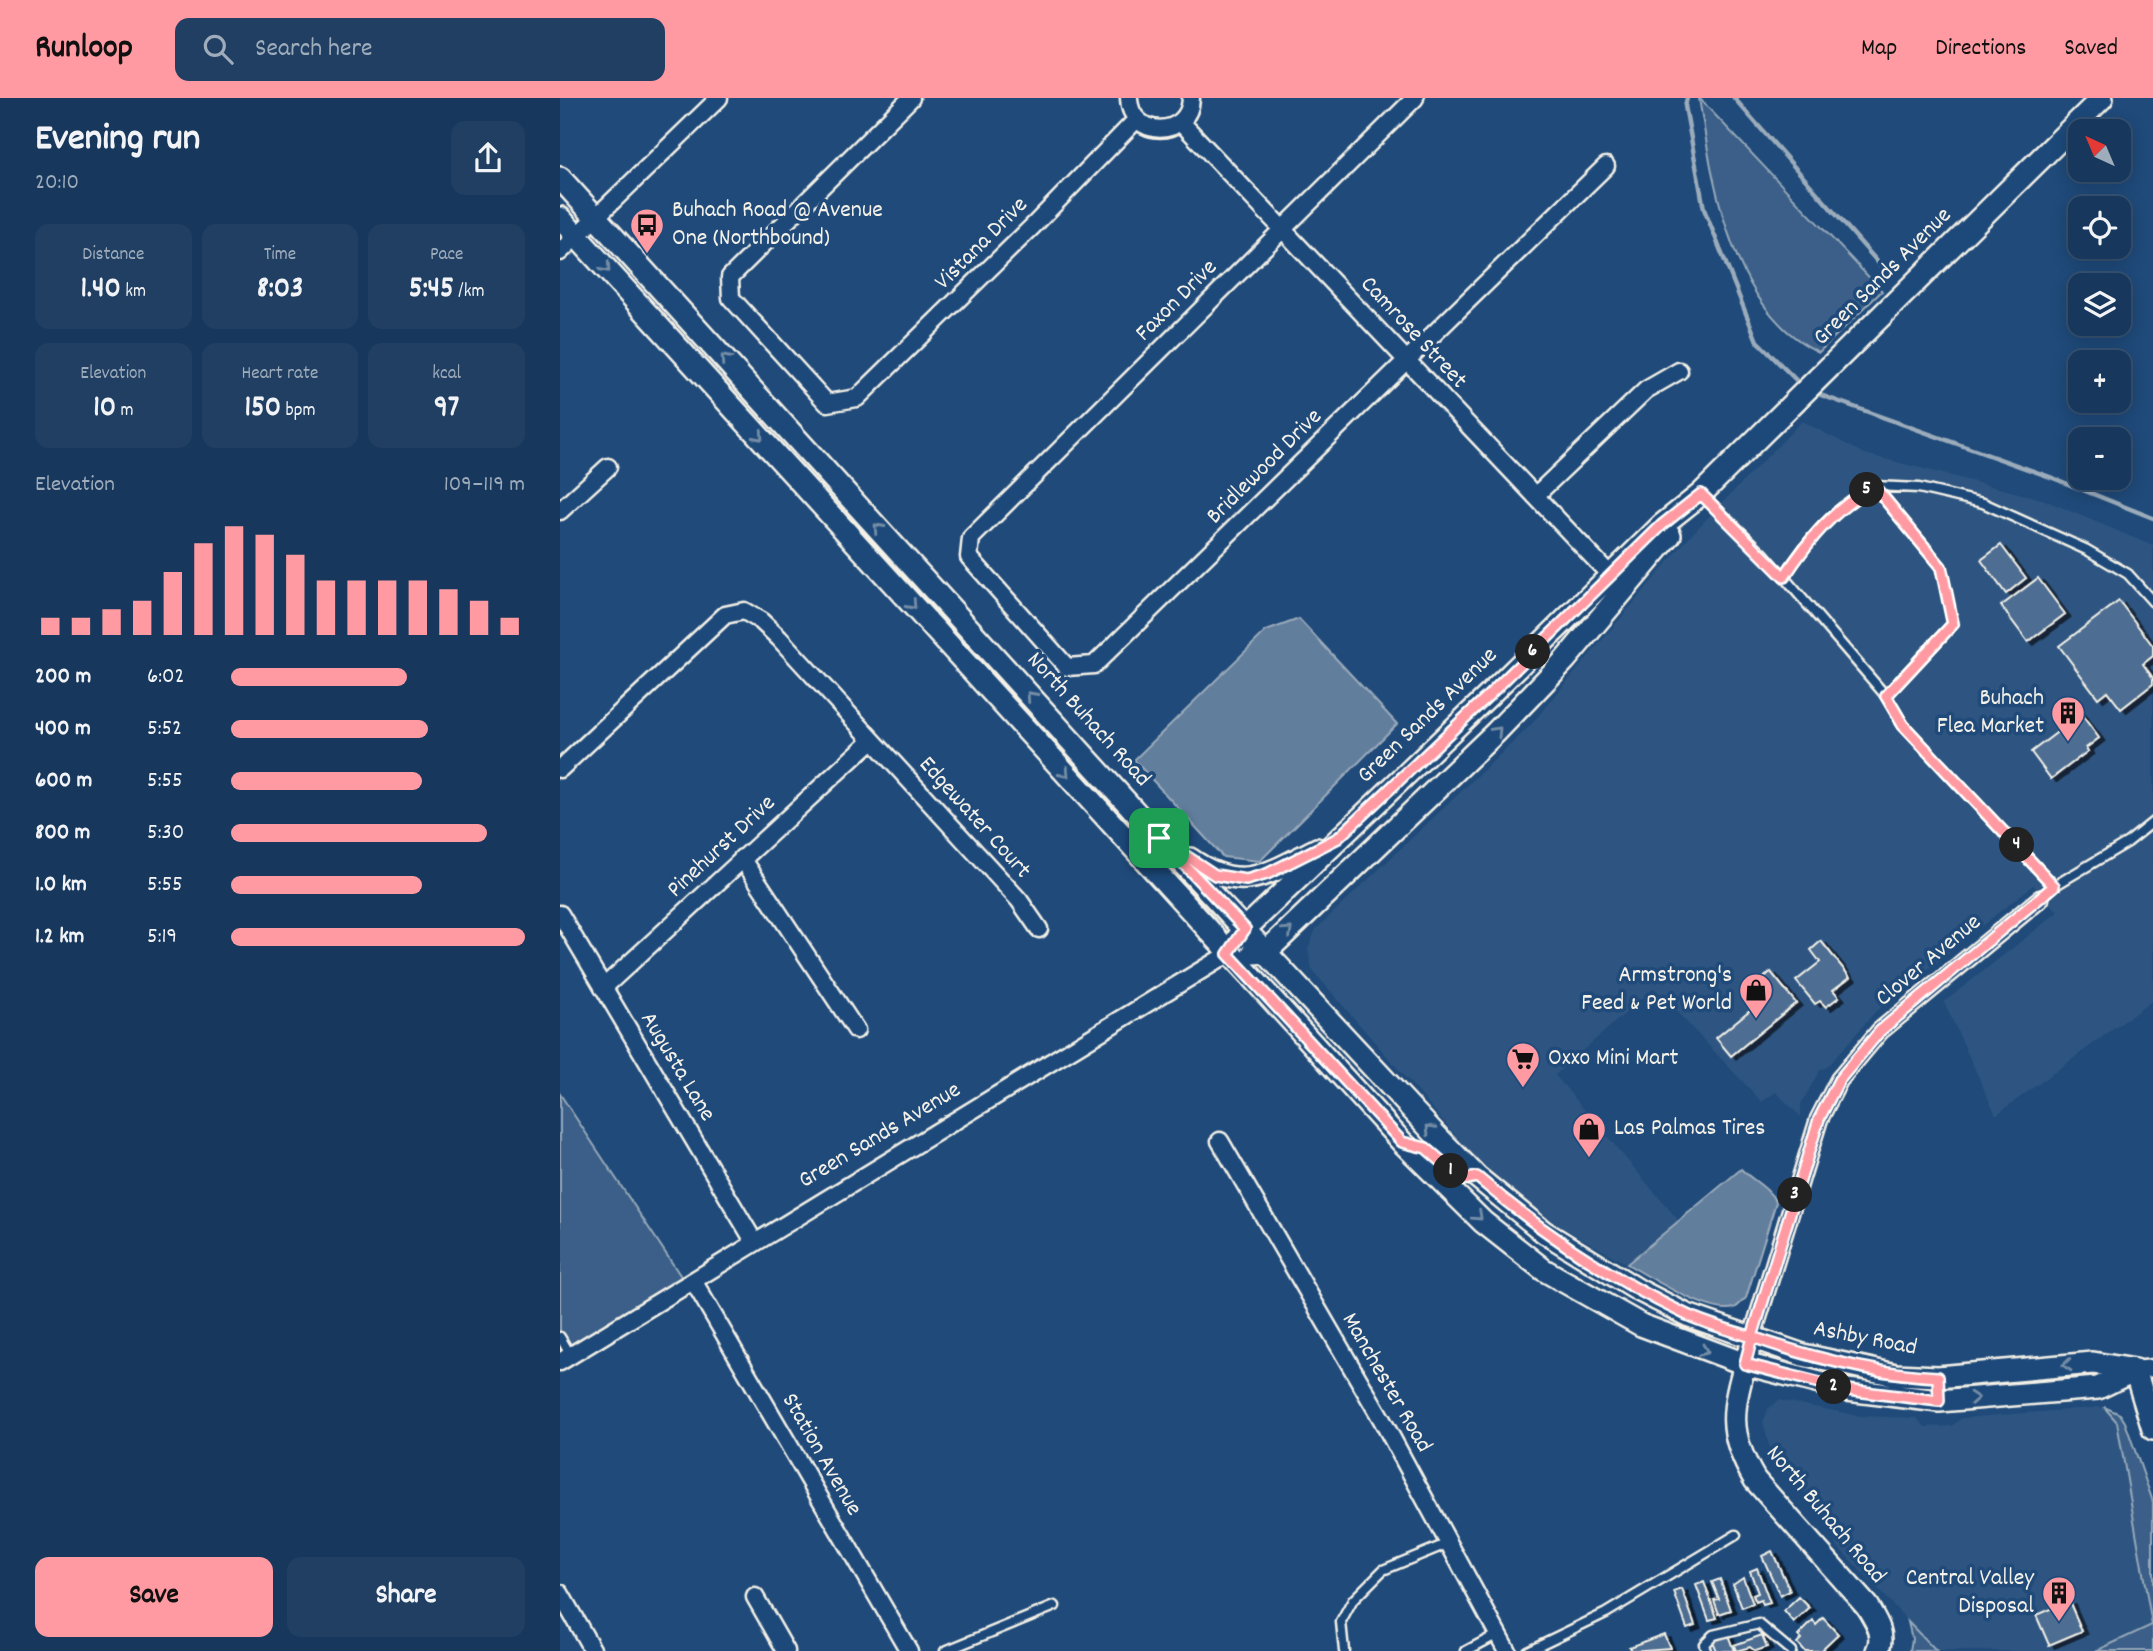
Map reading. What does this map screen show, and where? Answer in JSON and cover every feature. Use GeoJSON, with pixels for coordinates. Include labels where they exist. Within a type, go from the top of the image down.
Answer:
{"type":"FeatureCollection","features":[{"type":"Feature","properties":{"kind":"main road","name":"Green Sands Avenue"},"geometry":{"type":"LineString","coordinates":[[1228,954],[1266,952],[1496,732],[1565,660],[1701,494],[2102,98]]}},
{"type":"Feature","properties":{"kind":"main road","name":"North Buhach Road"},"geometry":{"type":"LineString","coordinates":[[560,178],[1159,838],[1477,1177],[1544,1232],[1638,1290]]}},
{"type":"Feature","properties":{"kind":"main road"},"geometry":{"type":"LineString","coordinates":[[560,218],[1402,1142],[1426,1148],[1463,1180],[1477,1177]]}},
{"type":"Feature","properties":{"kind":"main road","name":"Green Sands Avenue"},"geometry":{"type":"LineString","coordinates":[[1228,954],[1245,929],[1338,838],[1662,525],[1701,494]]}},
{"type":"Feature","properties":{"kind":"main road"},"geometry":{"type":"LineString","coordinates":[[1159,838],[1215,875],[1246,880],[1267,874],[1338,838]]}},
{"type":"Feature","properties":{"kind":"main road","name":"Ashby Road"},"geometry":{"type":"LineString","coordinates":[[1402,1142],[1483,1222],[1544,1270],[1641,1325],[1745,1364],[1847,1390],[1939,1401],[2098,1388],[2144,1369]]}},
{"type":"Feature","properties":{"kind":"main road","name":"Ashby Road"},"geometry":{"type":"LineString","coordinates":[[1638,1290],[1688,1315],[1803,1355],[1896,1375],[1938,1377],[2093,1363],[2144,1369]]}},
{"type":"Feature","properties":{"kind":"main road","name":"North Buhach Road"},"geometry":{"type":"LineString","coordinates":[[1752,1337],[1733,1418],[1735,1439],[1755,1480],[1867,1606],[1879,1626],[1880,1647]]}},
{"type":"Feature","properties":{"kind":"main road"},"geometry":{"type":"LineString","coordinates":[[2144,1369],[2153,1429]]}},
{"type":"Feature","properties":{"kind":"main road"},"geometry":{"type":"LineString","coordinates":[[1938,1377],[1939,1401]]}},
{"type":"Feature","properties":{"kind":"street"},"geometry":{"type":"LineString","coordinates":[[560,252],[719,98]]}},
{"type":"Feature","properties":{"kind":"street","name":"Vistana Drive"},"geometry":{"type":"LineString","coordinates":[[911,98],[730,277],[731,298],[827,403],[857,398],[1033,226],[1136,120]]}},
{"type":"Feature","properties":{"kind":"street"},"geometry":{"type":"LineString","coordinates":[[1129,98],[1136,120],[1144,126],[1163,130],[1181,122],[1187,114],[1191,98]]}},
{"type":"Feature","properties":{"kind":"street","name":"Faxon Drive"},"geometry":{"type":"LineString","coordinates":[[971,538],[1416,98]]}},
{"type":"Feature","properties":{"kind":"street","name":"Camrose Street"},"geometry":{"type":"LineString","coordinates":[[1181,122],[1611,576]]}},
{"type":"Feature","properties":{"kind":"street","name":"Bridlewood Drive"},"geometry":{"type":"LineString","coordinates":[[971,538],[969,557],[1067,667],[1094,666],[1606,166]]}},
{"type":"Feature","properties":{"kind":"street"},"geometry":{"type":"LineString","coordinates":[[1535,496],[1646,390],[1679,371]]}},
{"type":"Feature","properties":{"kind":"street"},"geometry":{"type":"LineString","coordinates":[[560,511],[608,467]]}},
{"type":"Feature","properties":{"kind":"street","name":"Edgewater Court"},"geometry":{"type":"LineString","coordinates":[[560,769],[725,615],[744,611],[761,621],[779,638],[1019,901],[1039,929]]}},
{"type":"Feature","properties":{"kind":"street","name":"Pinehurst Drive"},"geometry":{"type":"LineString","coordinates":[[603,988],[872,740]]}},
{"type":"Feature","properties":{"kind":"street"},"geometry":{"type":"LineString","coordinates":[[742,858],[856,1030]]}},
{"type":"Feature","properties":{"kind":"street","name":"Clover Avenue"},"geometry":{"type":"LineString","coordinates":[[1752,1337],[1819,1119],[1839,1080],[1880,1031],[2040,899]]}},
{"type":"Feature","properties":{"kind":"street","name":"Augusta Lane"},"geometry":{"type":"LineString","coordinates":[[560,914],[755,1243]]}},
{"type":"Feature","properties":{"kind":"street","name":"Green Sands Avenue"},"geometry":{"type":"LineString","coordinates":[[565,1359],[1228,954]]}},
{"type":"Feature","properties":{"kind":"street","name":"Manchester Road"},"geometry":{"type":"LineString","coordinates":[[1220,1141],[1381,1418],[1507,1651]]}},
{"type":"Feature","properties":{"kind":"street","name":"Station Avenue"},"geometry":{"type":"LineString","coordinates":[[694,1282],[909,1651]]}},
{"type":"Feature","properties":{"kind":"street"},"geometry":{"type":"LineString","coordinates":[[560,1593],[593,1651]]}},
{"type":"Feature","properties":{"kind":"street"},"geometry":{"type":"LineString","coordinates":[[755,1597],[779,1648]]}},
{"type":"Feature","properties":{"kind":"lane"},"geometry":{"type":"LineString","coordinates":[[1784,577],[1842,504],[1874,486],[1919,488],[1983,503],[2087,550],[2128,574],[2153,603]]}},
{"type":"Feature","properties":{"kind":"lane"},"geometry":{"type":"LineString","coordinates":[[1874,486],[1941,567],[1953,624],[1886,696]]}},
{"type":"Feature","properties":{"kind":"lane"},"geometry":{"type":"LineString","coordinates":[[1701,494],[1784,577],[1886,696],[1903,725],[2054,886]]}},
{"type":"Feature","properties":{"kind":"lane"},"geometry":{"type":"LineString","coordinates":[[2040,899],[2054,886],[2128,842],[2153,822]]}},
{"type":"Feature","properties":{"kind":"lane"},"geometry":{"type":"LineString","coordinates":[[560,1337],[565,1359]]}},
{"type":"Feature","properties":{"kind":"lane"},"geometry":{"type":"LineString","coordinates":[[1527,1651],[1606,1613],[1735,1535]]}},
{"type":"Feature","properties":{"kind":"lane"},"geometry":{"type":"LineString","coordinates":[[1344,1651],[1340,1622],[1353,1600],[1383,1570],[1449,1543]]}},
{"type":"Feature","properties":{"kind":"lane"},"geometry":{"type":"LineString","coordinates":[[945,1651],[1055,1606]]}},
{"type":"Feature","properties":{"kind":"lane"},"geometry":{"type":"LineString","coordinates":[[1706,1651],[1704,1644],[1713,1635],[1759,1624],[1791,1651]]}},
{"type":"Feature","properties":{"kind":"lane"},"geometry":{"type":"LineString","coordinates":[[1466,1651],[1498,1634]]}},
{"type":"Feature","properties":{"kind":"shaded area"},"geometry":{"type":"Polygon","coordinates":[[[1699,98],[1882,291],[1819,352],[1789,333],[1765,307],[1746,276],[1731,242],[1720,205],[1699,98]]]}},
{"type":"Feature","properties":{"kind":"shaded area"},"geometry":{"type":"Polygon","coordinates":[[[1802,421],[1865,454],[2042,499],[2153,546],[2153,1000],[1996,1115],[1944,1002],[2058,912],[2033,885],[1876,1011],[1827,1067],[1820,1070],[1801,1104],[1801,1117],[1776,1092],[1762,1102],[1654,988],[1555,1075],[1679,1221],[1627,1264],[1558,1225],[1518,1196],[1472,1154],[1312,970],[1308,949],[1316,929],[1529,727],[1689,537],[1802,421]]]}},
{"type":"Feature","properties":{"kind":"shaded area"},"geometry":{"type":"Polygon","coordinates":[[[1299,619],[1397,724],[1260,861],[1223,857],[1134,760],[1266,631],[1299,619]]]}},
{"type":"Feature","properties":{"kind":"shaded area"},"geometry":{"type":"Polygon","coordinates":[[[560,1094],[682,1278],[560,1351],[560,1094]]]}},
{"type":"Feature","properties":{"kind":"shaded area"},"geometry":{"type":"Polygon","coordinates":[[[1741,1169],[1765,1188],[1776,1202],[1746,1298],[1737,1306],[1724,1309],[1696,1301],[1627,1264],[1741,1169]]]}},
{"type":"Feature","properties":{"kind":"shaded area"},"geometry":{"type":"Polygon","coordinates":[[[1779,1400],[1860,1416],[1917,1418],[1925,1427],[1952,1426],[1962,1418],[2104,1407],[2117,1422],[2152,1625],[2096,1651],[1936,1651],[1838,1547],[1809,1498],[1771,1453],[1763,1422],[1768,1409],[1779,1400]]]}},
{"type":"Feature","properties":{"kind":"shaded area"},"geometry":{"type":"Polygon","coordinates":[[[2104,1407],[2120,1414],[2125,1422],[2153,1502],[2153,1651],[2096,1651],[2152,1625],[2117,1422],[2104,1407]]]}},
{"type":"Feature","properties":{"kind":"shaded area"},"geometry":{"type":"Polygon","coordinates":[[[1908,1622],[1936,1651],[1910,1651],[1912,1639],[1908,1622]]]}},
{"type":"Feature","properties":{"kind":"building"},"geometry":{"type":"Polygon","coordinates":[[[2001,545],[2026,578],[2006,594],[1981,560],[2001,545]]]}},
{"type":"Feature","properties":{"kind":"building"},"geometry":{"type":"Polygon","coordinates":[[[2038,578],[2065,614],[2028,642],[2001,606],[2038,578]]]}},
{"type":"Feature","properties":{"kind":"building"},"geometry":{"type":"Polygon","coordinates":[[[2119,601],[2153,646],[2153,656],[2143,664],[2153,678],[2153,684],[2121,709],[2107,691],[2098,698],[2059,646],[2119,601]]]}},
{"type":"Feature","properties":{"kind":"building","name":"Buhach Flea Market"},"geometry":{"type":"Polygon","coordinates":[[[2072,702],[2099,738],[2086,748],[2088,751],[2051,779],[2031,752],[2068,724],[2060,712],[2072,702]]]}},
{"type":"Feature","properties":{"kind":"building"},"geometry":{"type":"Polygon","coordinates":[[[1821,941],[1850,977],[1833,990],[1839,997],[1826,1007],[1820,1001],[1815,1004],[1796,981],[1820,962],[1811,950],[1821,941]]]}},
{"type":"Feature","properties":{"kind":"building","name":"Armstrong's Feed & Pet World"},"geometry":{"type":"Polygon","coordinates":[[[1771,972],[1796,1003],[1731,1056],[1716,1038],[1762,1000],[1752,987],[1771,972]]]}},
{"type":"Feature","properties":{"kind":"building"},"geometry":{"type":"Polygon","coordinates":[[[1772,1551],[1790,1591],[1780,1596],[1762,1556],[1772,1551]]]}},
{"type":"Feature","properties":{"kind":"building"},"geometry":{"type":"Polygon","coordinates":[[[1757,1568],[1770,1603],[1763,1605],[1761,1600],[1756,1602],[1753,1595],[1758,1593],[1750,1571],[1757,1568]]]}},
{"type":"Feature","properties":{"kind":"building"},"geometry":{"type":"Polygon","coordinates":[[[1743,1577],[1753,1604],[1742,1608],[1733,1584],[1743,1577]]]}},
{"type":"Feature","properties":{"kind":"building"},"geometry":{"type":"Polygon","coordinates":[[[1720,1579],[1731,1610],[1719,1614],[1714,1600],[1719,1599],[1712,1582],[1720,1579]]]}},
{"type":"Feature","properties":{"kind":"building"},"geometry":{"type":"Polygon","coordinates":[[[1704,1582],[1717,1618],[1709,1620],[1696,1585],[1704,1582]]]}},
{"type":"Feature","properties":{"kind":"building"},"geometry":{"type":"Polygon","coordinates":[[[1682,1589],[1695,1625],[1687,1628],[1674,1592],[1682,1589]]]}},
{"type":"Feature","properties":{"kind":"building"},"geometry":{"type":"Polygon","coordinates":[[[1799,1597],[1810,1608],[1794,1623],[1784,1611],[1799,1597]]]}},
{"type":"Feature","properties":{"kind":"building","name":"Central Valley Disposal"},"geometry":{"type":"Polygon","coordinates":[[[2069,1601],[2082,1631],[2049,1645],[2036,1615],[2069,1601]]]}},
{"type":"Feature","properties":{"kind":"building"},"geometry":{"type":"Polygon","coordinates":[[[1823,1618],[1838,1634],[1820,1651],[1804,1651],[1797,1643],[1801,1639],[1798,1636],[1813,1621],[1816,1625],[1823,1618]]]}},
{"type":"Feature","properties":{"kind":"building"},"geometry":{"type":"Polygon","coordinates":[[[1664,1634],[1670,1648],[1631,1651],[1629,1647],[1664,1634]]]}},
{"type":"Feature","properties":{"kind":"building"},"geometry":{"type":"Polygon","coordinates":[[[1728,1635],[1734,1651],[1716,1651],[1712,1641],[1728,1635]]]}},
{"type":"Feature","properties":{"kind":"building"},"geometry":{"type":"Polygon","coordinates":[[[1762,1635],[1767,1647],[1755,1651],[1750,1647],[1736,1651],[1734,1645],[1762,1635]]]}},
{"type":"Feature","properties":{"kind":"waterway"},"geometry":{"type":"LineString","coordinates":[[1687,98],[1685,106],[1704,209],[1757,341],[1801,385]]}},
{"type":"Feature","properties":{"kind":"waterway"},"geometry":{"type":"LineString","coordinates":[[1734,98],[1882,267]]}},
{"type":"Feature","properties":{"kind":"waterway"},"geometry":{"type":"LineString","coordinates":[[1815,393],[2053,478],[2153,518]]}},
{"type":"Feature","properties":{"kind":"place","name":"Buhach Road @ Avenue One (Northbound)"},"geometry":{"type":"Point","coordinates":[647,255]}},
{"type":"Feature","properties":{"kind":"place","name":"Buhach Flea Market"},"geometry":{"type":"Point","coordinates":[2068,743]}},
{"type":"Feature","properties":{"kind":"place","name":"Armstrong's Feed & Pet World"},"geometry":{"type":"Point","coordinates":[1756,1020]}},
{"type":"Feature","properties":{"kind":"place","name":"Oxxo Mini Mart"},"geometry":{"type":"Point","coordinates":[1523,1089]}},
{"type":"Feature","properties":{"kind":"place","name":"Las Palmas Tires"},"geometry":{"type":"Point","coordinates":[1589,1159]}},
{"type":"Feature","properties":{"kind":"place","name":"Central Valley Disposal"},"geometry":{"type":"Point","coordinates":[2059,1623]}},
{"type":"Feature","properties":{"kind":"route"},"geometry":{"type":"LineString","coordinates":[[1159,838],[1215,875],[1246,880],[1267,874],[1338,838],[1662,525],[1701,494],[1764,554],[1784,577],[1842,504],[1874,486],[1941,567],[1953,624],[1886,696],[1903,725],[2054,886],[1880,1031],[1839,1080],[1819,1119],[1752,1337],[1803,1355],[1896,1375],[1938,1377],[1939,1401],[1901,1399],[1847,1390],[1745,1364],[1752,1337],[1688,1315],[1638,1290],[1544,1232],[1477,1177],[1463,1180],[1426,1148],[1402,1142],[1228,954],[1245,929],[1159,838]]}}]}
